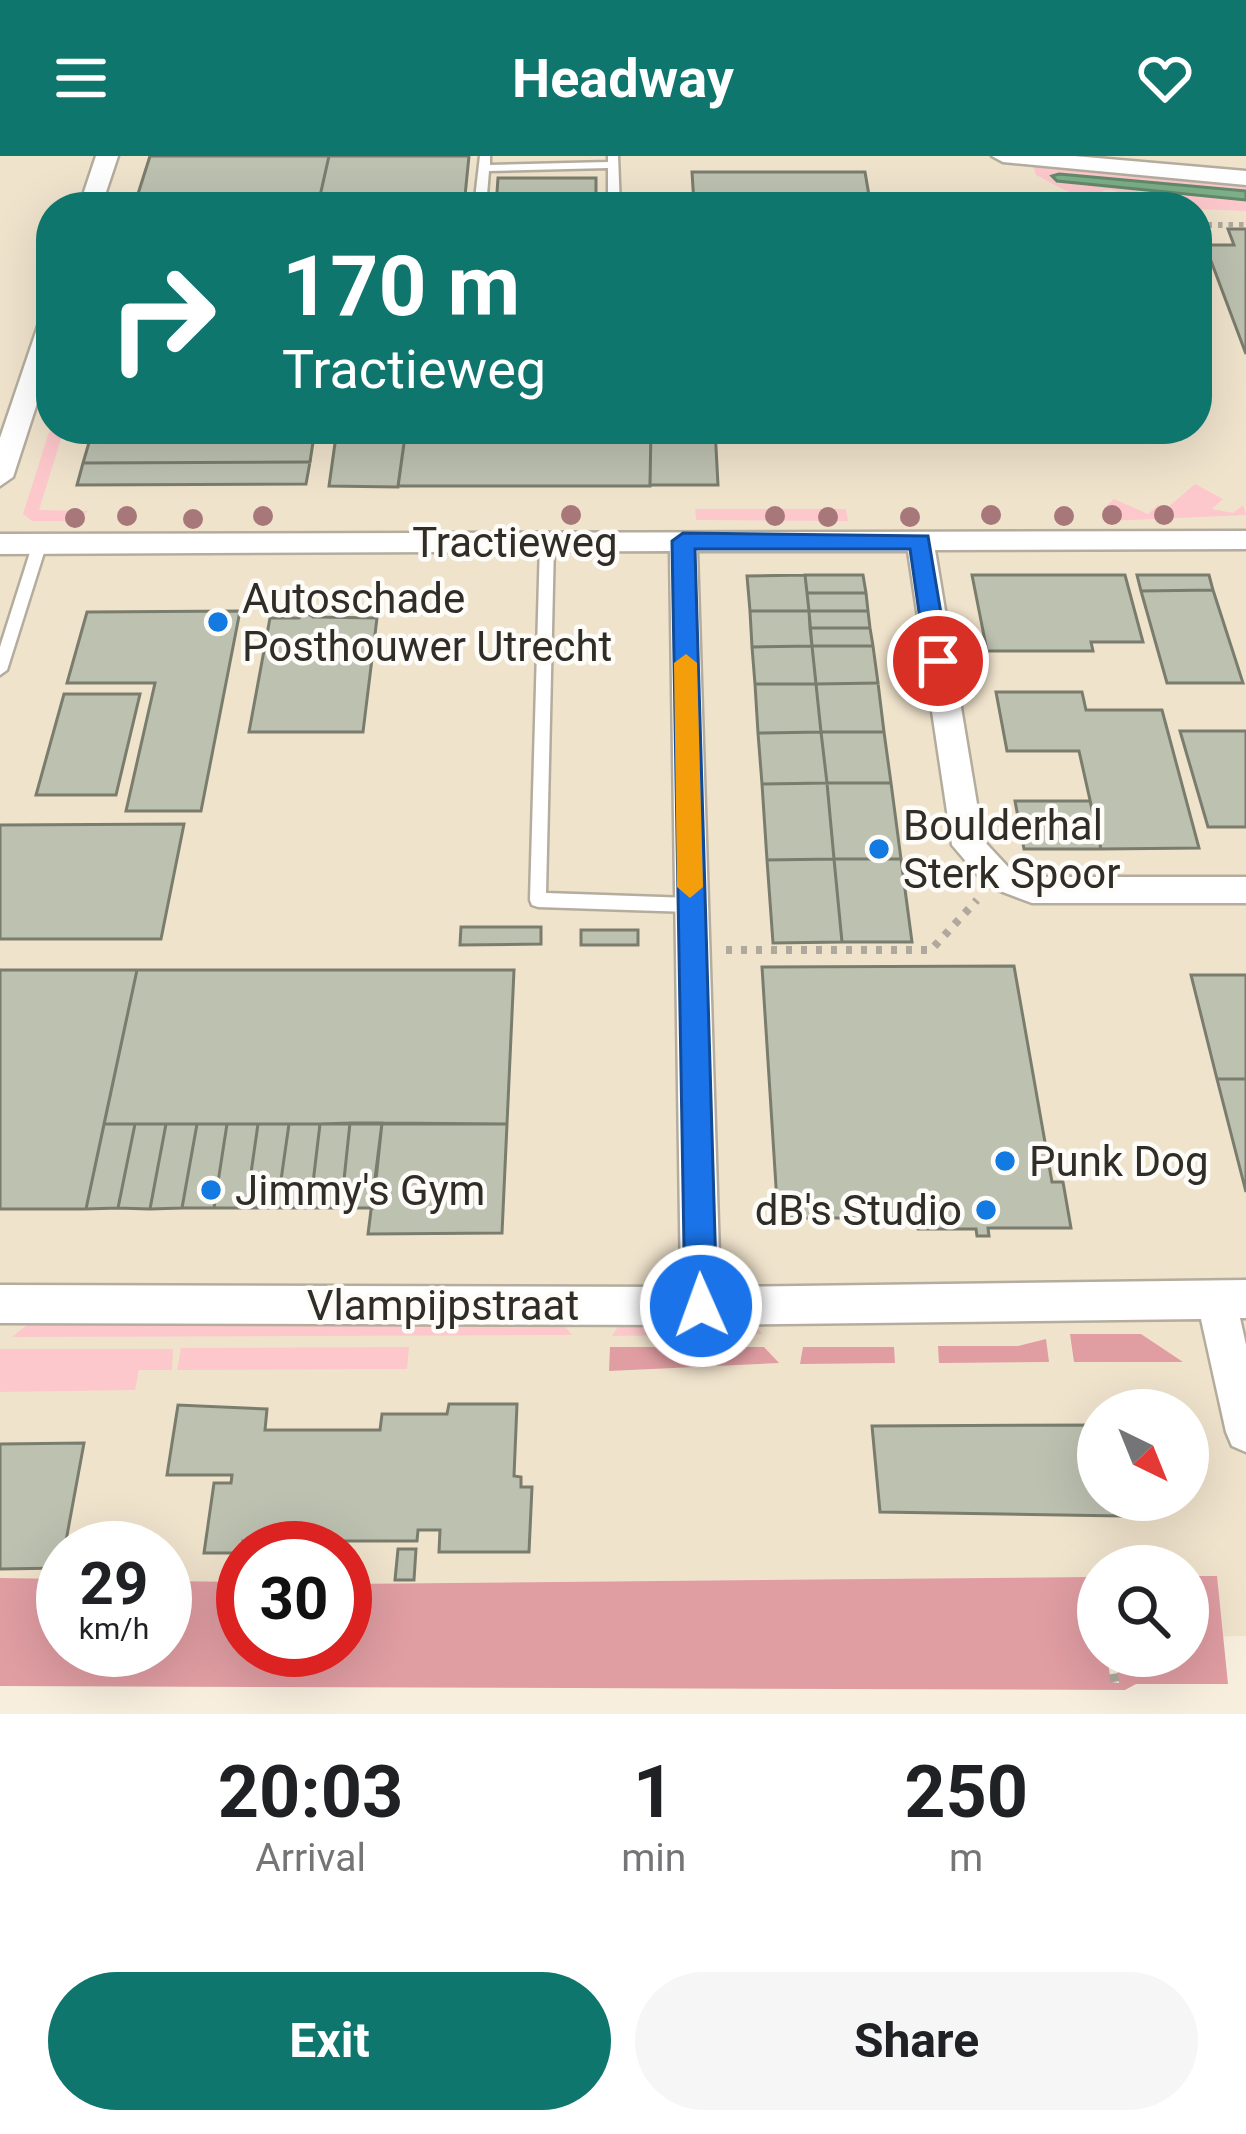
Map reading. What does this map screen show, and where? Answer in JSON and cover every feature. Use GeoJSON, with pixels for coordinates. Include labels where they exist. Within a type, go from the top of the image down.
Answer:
{"type":"FeatureCollection","features":[{"type":"Feature","properties":{"kind":"street"},"geometry":{"type":"LineString","coordinates":[[95,192],[107,156]]}},
{"type":"Feature","properties":{"kind":"street"},"geometry":{"type":"LineString","coordinates":[[1003,156],[1246,178]]}},
{"type":"Feature","properties":{"kind":"street"},"geometry":{"type":"LineString","coordinates":[[0,477],[36,368]]}},
{"type":"Feature","properties":{"kind":"street","name":"Tractieweg"},"geometry":{"type":"LineString","coordinates":[[0,544],[1246,540]]}},
{"type":"Feature","properties":{"kind":"street"},"geometry":{"type":"LineString","coordinates":[[683,541],[701,1306]]}},
{"type":"Feature","properties":{"kind":"street"},"geometry":{"type":"LineString","coordinates":[[920,541],[968,845],[998,877],[1032,890],[1246,890]]}},
{"type":"Feature","properties":{"kind":"street"},"geometry":{"type":"LineString","coordinates":[[1231,1299],[1246,1432]]}},
{"type":"Feature","properties":{"kind":"street","name":"Vlampijpstraat"},"geometry":{"type":"LineString","coordinates":[[0,1304],[701,1306],[1231,1299]]}},
{"type":"Feature","properties":{"kind":"lane"},"geometry":{"type":"LineString","coordinates":[[481,192],[484,162],[613,160],[614,192]]}},
{"type":"Feature","properties":{"kind":"lane"},"geometry":{"type":"LineString","coordinates":[[547,542],[538,900],[690,905]]}},
{"type":"Feature","properties":{"kind":"lane"},"geometry":{"type":"LineString","coordinates":[[0,670],[40,543]]}},
{"type":"Feature","properties":{"kind":"path"},"geometry":{"type":"LineString","coordinates":[[1212,225],[1246,225]]}},
{"type":"Feature","properties":{"kind":"path"},"geometry":{"type":"LineString","coordinates":[[692,950],[931,950],[998,877]]}},
{"type":"Feature","properties":{"kind":"path"},"geometry":{"type":"LineString","coordinates":[[1114,1677],[1115,1682]]}},
{"type":"Feature","properties":{"kind":"shaded area"},"geometry":{"type":"Polygon","coordinates":[[[0,156],[1246,156],[1246,1636],[1209,1637],[1209,1545],[1077,1545],[1077,1638],[372,1647],[372,1521],[216,1521],[216,1646],[192,1645],[192,1521],[36,1521],[36,1643],[0,1642],[0,156]]]}},
{"type":"Feature","properties":{"kind":"shaded area"},"geometry":{"type":"Polygon","coordinates":[[[1033,165],[1246,183],[1246,191],[1059,174],[1058,181],[1167,192],[1069,192],[1036,175],[1033,165]]]}},
{"type":"Feature","properties":{"kind":"shaded area"},"geometry":{"type":"Polygon","coordinates":[[[1052,176],[1246,191],[1246,200],[1212,197],[1212,192],[1057,181],[1052,176]]]}},
{"type":"Feature","properties":{"kind":"shaded area"},"geometry":{"type":"Polygon","coordinates":[[[1212,197],[1246,200],[1246,211],[1212,210],[1212,197]]]}},
{"type":"Feature","properties":{"kind":"shaded area"},"geometry":{"type":"Polygon","coordinates":[[[45,444],[59,444],[39,510],[88,511],[78,521],[32,521],[23,514],[45,444]]]}},
{"type":"Feature","properties":{"kind":"shaded area"},"geometry":{"type":"Polygon","coordinates":[[[1195,484],[1223,499],[1212,509],[1233,513],[1243,505],[1246,515],[1108,521],[1104,508],[1114,499],[1148,514],[1158,505],[1166,509],[1195,484]]]}},
{"type":"Feature","properties":{"kind":"shaded area"},"geometry":{"type":"Polygon","coordinates":[[[695,509],[846,509],[848,521],[696,520],[695,509]]]}},
{"type":"Feature","properties":{"kind":"shaded area"},"geometry":{"type":"Polygon","coordinates":[[[562,1323],[572,1335],[12,1337],[28,1324],[562,1323]]]}},
{"type":"Feature","properties":{"kind":"shaded area"},"geometry":{"type":"Polygon","coordinates":[[[752,1324],[763,1334],[612,1336],[619,1325],[752,1324]]]}},
{"type":"Feature","properties":{"kind":"shaded area"},"geometry":{"type":"Polygon","coordinates":[[[1070,1334],[1141,1334],[1183,1362],[1074,1362],[1070,1334]]]}},
{"type":"Feature","properties":{"kind":"shaded area"},"geometry":{"type":"Polygon","coordinates":[[[1046,1339],[1049,1362],[939,1363],[938,1346],[1018,1346],[1046,1339]]]}},
{"type":"Feature","properties":{"kind":"shaded area"},"geometry":{"type":"Polygon","coordinates":[[[409,1347],[407,1369],[177,1370],[181,1348],[409,1347]]]}},
{"type":"Feature","properties":{"kind":"shaded area"},"geometry":{"type":"Polygon","coordinates":[[[610,1347],[764,1347],[779,1363],[609,1371],[610,1347]]]}},
{"type":"Feature","properties":{"kind":"shaded area"},"geometry":{"type":"Polygon","coordinates":[[[803,1347],[894,1347],[895,1363],[800,1364],[803,1347]]]}},
{"type":"Feature","properties":{"kind":"shaded area"},"geometry":{"type":"Polygon","coordinates":[[[0,1349],[173,1349],[172,1370],[139,1370],[135,1390],[0,1392],[0,1349]]]}},
{"type":"Feature","properties":{"kind":"shaded area"},"geometry":{"type":"Polygon","coordinates":[[[1209,1576],[1217,1576],[1228,1684],[1136,1684],[1125,1690],[0,1686],[0,1578],[36,1579],[36,1677],[192,1677],[192,1581],[216,1582],[216,1677],[372,1677],[372,1584],[1077,1577],[1077,1677],[1110,1677],[1111,1682],[1119,1683],[1118,1677],[1209,1677],[1209,1576]]]}},
{"type":"Feature","properties":{"kind":"building"},"geometry":{"type":"Polygon","coordinates":[[[150,156],[329,156],[321,192],[139,192],[150,156]]]}},
{"type":"Feature","properties":{"kind":"building"},"geometry":{"type":"Polygon","coordinates":[[[329,156],[469,156],[465,192],[321,192],[329,156]]]}},
{"type":"Feature","properties":{"kind":"building"},"geometry":{"type":"Polygon","coordinates":[[[692,172],[865,172],[868,192],[693,192],[692,172]]]}},
{"type":"Feature","properties":{"kind":"building"},"geometry":{"type":"Polygon","coordinates":[[[498,178],[596,178],[596,192],[497,192],[498,178]]]}},
{"type":"Feature","properties":{"kind":"building"},"geometry":{"type":"Polygon","coordinates":[[[1228,229],[1246,229],[1246,354],[1212,264],[1212,245],[1234,245],[1228,229]]]}},
{"type":"Feature","properties":{"kind":"building"},"geometry":{"type":"Polygon","coordinates":[[[89,444],[313,444],[310,462],[83,463],[89,444]]]}},
{"type":"Feature","properties":{"kind":"building"},"geometry":{"type":"Polygon","coordinates":[[[335,444],[404,444],[398,487],[329,486],[335,444]]]}},
{"type":"Feature","properties":{"kind":"building"},"geometry":{"type":"Polygon","coordinates":[[[404,444],[651,444],[650,486],[398,486],[404,444]]]}},
{"type":"Feature","properties":{"kind":"building"},"geometry":{"type":"Polygon","coordinates":[[[651,444],[716,444],[718,485],[650,485],[651,444]]]}},
{"type":"Feature","properties":{"kind":"building"},"geometry":{"type":"Polygon","coordinates":[[[310,462],[306,484],[77,485],[83,463],[310,462]]]}},
{"type":"Feature","properties":{"kind":"building"},"geometry":{"type":"Polygon","coordinates":[[[805,575],[863,575],[866,593],[807,593],[805,575]]]}},
{"type":"Feature","properties":{"kind":"building"},"geometry":{"type":"Polygon","coordinates":[[[805,575],[809,611],[750,611],[747,576],[805,575]]]}},
{"type":"Feature","properties":{"kind":"building"},"geometry":{"type":"Polygon","coordinates":[[[972,575],[1125,575],[1143,642],[1091,642],[1093,651],[987,651],[972,575]]]}},
{"type":"Feature","properties":{"kind":"building"},"geometry":{"type":"Polygon","coordinates":[[[1137,575],[1209,575],[1213,590],[1141,591],[1137,575]]]}},
{"type":"Feature","properties":{"kind":"building"},"geometry":{"type":"Polygon","coordinates":[[[1213,590],[1243,683],[1167,683],[1141,591],[1213,590]]]}},
{"type":"Feature","properties":{"kind":"building"},"geometry":{"type":"Polygon","coordinates":[[[807,593],[866,593],[868,611],[809,611],[807,593]]]}},
{"type":"Feature","properties":{"kind":"building"},"geometry":{"type":"Polygon","coordinates":[[[240,611],[201,811],[126,811],[155,683],[67,683],[87,612],[240,611]]]}},
{"type":"Feature","properties":{"kind":"building"},"geometry":{"type":"Polygon","coordinates":[[[750,611],[809,611],[812,646],[752,647],[750,611]]]}},
{"type":"Feature","properties":{"kind":"building"},"geometry":{"type":"Polygon","coordinates":[[[809,611],[868,611],[870,628],[810,628],[809,611]]]}},
{"type":"Feature","properties":{"kind":"building"},"geometry":{"type":"Polygon","coordinates":[[[306,612],[313,617],[377,618],[363,732],[249,732],[270,618],[299,618],[306,612]]]}},
{"type":"Feature","properties":{"kind":"building"},"geometry":{"type":"Polygon","coordinates":[[[810,628],[870,628],[873,646],[812,646],[810,628]]]}},
{"type":"Feature","properties":{"kind":"building"},"geometry":{"type":"Polygon","coordinates":[[[812,646],[873,646],[878,683],[816,684],[812,646]]]}},
{"type":"Feature","properties":{"kind":"building"},"geometry":{"type":"Polygon","coordinates":[[[812,646],[816,684],[755,684],[752,647],[812,646]]]}},
{"type":"Feature","properties":{"kind":"building"},"geometry":{"type":"Polygon","coordinates":[[[878,683],[884,732],[821,732],[816,684],[878,683]]]}},
{"type":"Feature","properties":{"kind":"building"},"geometry":{"type":"Polygon","coordinates":[[[755,684],[816,684],[821,732],[758,733],[755,684]]]}},
{"type":"Feature","properties":{"kind":"building"},"geometry":{"type":"Polygon","coordinates":[[[996,692],[1082,692],[1086,710],[1162,710],[1199,848],[1101,849],[1079,751],[1007,751],[996,692]]]}},
{"type":"Feature","properties":{"kind":"building"},"geometry":{"type":"Polygon","coordinates":[[[64,694],[140,694],[116,795],[36,795],[64,694]]]}},
{"type":"Feature","properties":{"kind":"building"},"geometry":{"type":"Polygon","coordinates":[[[1180,731],[1246,731],[1246,827],[1208,827],[1180,731]]]}},
{"type":"Feature","properties":{"kind":"building"},"geometry":{"type":"Polygon","coordinates":[[[821,732],[827,783],[762,784],[758,733],[821,732]]]}},
{"type":"Feature","properties":{"kind":"building"},"geometry":{"type":"Polygon","coordinates":[[[821,732],[884,732],[891,783],[827,783],[821,732]]]}},
{"type":"Feature","properties":{"kind":"building"},"geometry":{"type":"Polygon","coordinates":[[[827,783],[834,859],[767,860],[762,784],[827,783]]]}},
{"type":"Feature","properties":{"kind":"building"},"geometry":{"type":"Polygon","coordinates":[[[827,783],[891,783],[901,859],[834,859],[827,783]]]}},
{"type":"Feature","properties":{"kind":"building"},"geometry":{"type":"Polygon","coordinates":[[[1015,801],[1090,801],[1101,849],[1024,849],[1015,801]]]}},
{"type":"Feature","properties":{"kind":"building"},"geometry":{"type":"Polygon","coordinates":[[[184,824],[161,939],[0,939],[0,825],[184,824]]]}},
{"type":"Feature","properties":{"kind":"building"},"geometry":{"type":"Polygon","coordinates":[[[834,859],[842,942],[773,943],[767,860],[834,859]]]}},
{"type":"Feature","properties":{"kind":"building"},"geometry":{"type":"Polygon","coordinates":[[[834,859],[901,859],[912,942],[842,942],[834,859]]]}},
{"type":"Feature","properties":{"kind":"building"},"geometry":{"type":"Polygon","coordinates":[[[461,927],[541,927],[541,944],[460,945],[461,927]]]}},
{"type":"Feature","properties":{"kind":"building"},"geometry":{"type":"Polygon","coordinates":[[[581,930],[638,930],[638,945],[581,945],[581,930]]]}},
{"type":"Feature","properties":{"kind":"building"},"geometry":{"type":"Polygon","coordinates":[[[1014,966],[1052,1182],[1063,1182],[1071,1228],[988,1228],[989,1236],[977,1236],[976,1229],[918,1229],[916,1218],[778,1218],[762,967],[1014,966]]]}},
{"type":"Feature","properties":{"kind":"building"},"geometry":{"type":"Polygon","coordinates":[[[0,970],[137,970],[86,1209],[0,1209],[0,970]]]}},
{"type":"Feature","properties":{"kind":"building"},"geometry":{"type":"Polygon","coordinates":[[[137,970],[514,970],[507,1124],[104,1124],[137,970]]]}},
{"type":"Feature","properties":{"kind":"building"},"geometry":{"type":"Polygon","coordinates":[[[1191,975],[1246,975],[1246,1079],[1217,1079],[1191,975]]]}},
{"type":"Feature","properties":{"kind":"building"},"geometry":{"type":"Polygon","coordinates":[[[1217,1079],[1246,1079],[1246,1192],[1217,1079]]]}},
{"type":"Feature","properties":{"kind":"building"},"geometry":{"type":"Polygon","coordinates":[[[350,1123],[341,1208],[310,1208],[320,1124],[350,1123]]]}},
{"type":"Feature","properties":{"kind":"building"},"geometry":{"type":"Polygon","coordinates":[[[350,1123],[382,1123],[373,1208],[341,1208],[350,1123]]]}},
{"type":"Feature","properties":{"kind":"building"},"geometry":{"type":"Polygon","coordinates":[[[382,1123],[507,1124],[502,1233],[368,1234],[382,1123]]]}},
{"type":"Feature","properties":{"kind":"building"},"geometry":{"type":"Polygon","coordinates":[[[104,1124],[135,1124],[118,1208],[86,1209],[104,1124]]]}},
{"type":"Feature","properties":{"kind":"building"},"geometry":{"type":"Polygon","coordinates":[[[135,1124],[166,1124],[150,1209],[118,1208],[135,1124]]]}},
{"type":"Feature","properties":{"kind":"building"},"geometry":{"type":"Polygon","coordinates":[[[166,1124],[197,1124],[182,1208],[150,1209],[166,1124]]]}},
{"type":"Feature","properties":{"kind":"building"},"geometry":{"type":"Polygon","coordinates":[[[197,1124],[227,1124],[214,1208],[182,1208],[197,1124]]]}},
{"type":"Feature","properties":{"kind":"building"},"geometry":{"type":"Polygon","coordinates":[[[227,1124],[258,1124],[246,1208],[214,1208],[227,1124]]]}},
{"type":"Feature","properties":{"kind":"building"},"geometry":{"type":"Polygon","coordinates":[[[258,1124],[289,1124],[277,1208],[246,1208],[258,1124]]]}},
{"type":"Feature","properties":{"kind":"building"},"geometry":{"type":"Polygon","coordinates":[[[289,1124],[320,1124],[310,1208],[277,1208],[289,1124]]]}},
{"type":"Feature","properties":{"kind":"building"},"geometry":{"type":"Polygon","coordinates":[[[449,1404],[517,1404],[514,1476],[521,1477],[521,1487],[532,1487],[529,1552],[439,1552],[440,1530],[418,1530],[417,1541],[372,1541],[372,1521],[216,1521],[216,1553],[204,1553],[214,1483],[231,1483],[232,1475],[167,1475],[178,1405],[267,1409],[265,1430],[380,1430],[382,1414],[447,1414],[449,1404]]]}},
{"type":"Feature","properties":{"kind":"building"},"geometry":{"type":"Polygon","coordinates":[[[1077,1425],[1077,1515],[880,1512],[872,1426],[1077,1425]]]}},
{"type":"Feature","properties":{"kind":"building"},"geometry":{"type":"Polygon","coordinates":[[[84,1443],[70,1521],[36,1521],[36,1568],[0,1569],[0,1444],[84,1443]]]}},
{"type":"Feature","properties":{"kind":"building"},"geometry":{"type":"Polygon","coordinates":[[[398,1549],[416,1549],[414,1580],[395,1580],[398,1549]]]}},
{"type":"Feature","properties":{"kind":"slow traffic"},"geometry":{"type":"LineString","coordinates":[[686,663],[690,887]]}},
{"type":"Feature","properties":{"kind":"place","name":"Autoschade Posthouwer Utrecht"},"geometry":{"type":"Point","coordinates":[218,622]}},
{"type":"Feature","properties":{"kind":"place","name":"Boulderhal Sterk Spoor"},"geometry":{"type":"Point","coordinates":[879,849]}},
{"type":"Feature","properties":{"kind":"place","name":"Punk Dog"},"geometry":{"type":"Point","coordinates":[1005,1161]}},
{"type":"Feature","properties":{"kind":"place","name":"Jimmy's Gym"},"geometry":{"type":"Point","coordinates":[211,1190]}},
{"type":"Feature","properties":{"kind":"place","name":"dB's Studio"},"geometry":{"type":"Point","coordinates":[986,1210]}},
{"type":"Feature","properties":{"kind":"route"},"geometry":{"type":"LineString","coordinates":[[701,1306],[683,541],[920,541],[938,661]]}}]}
